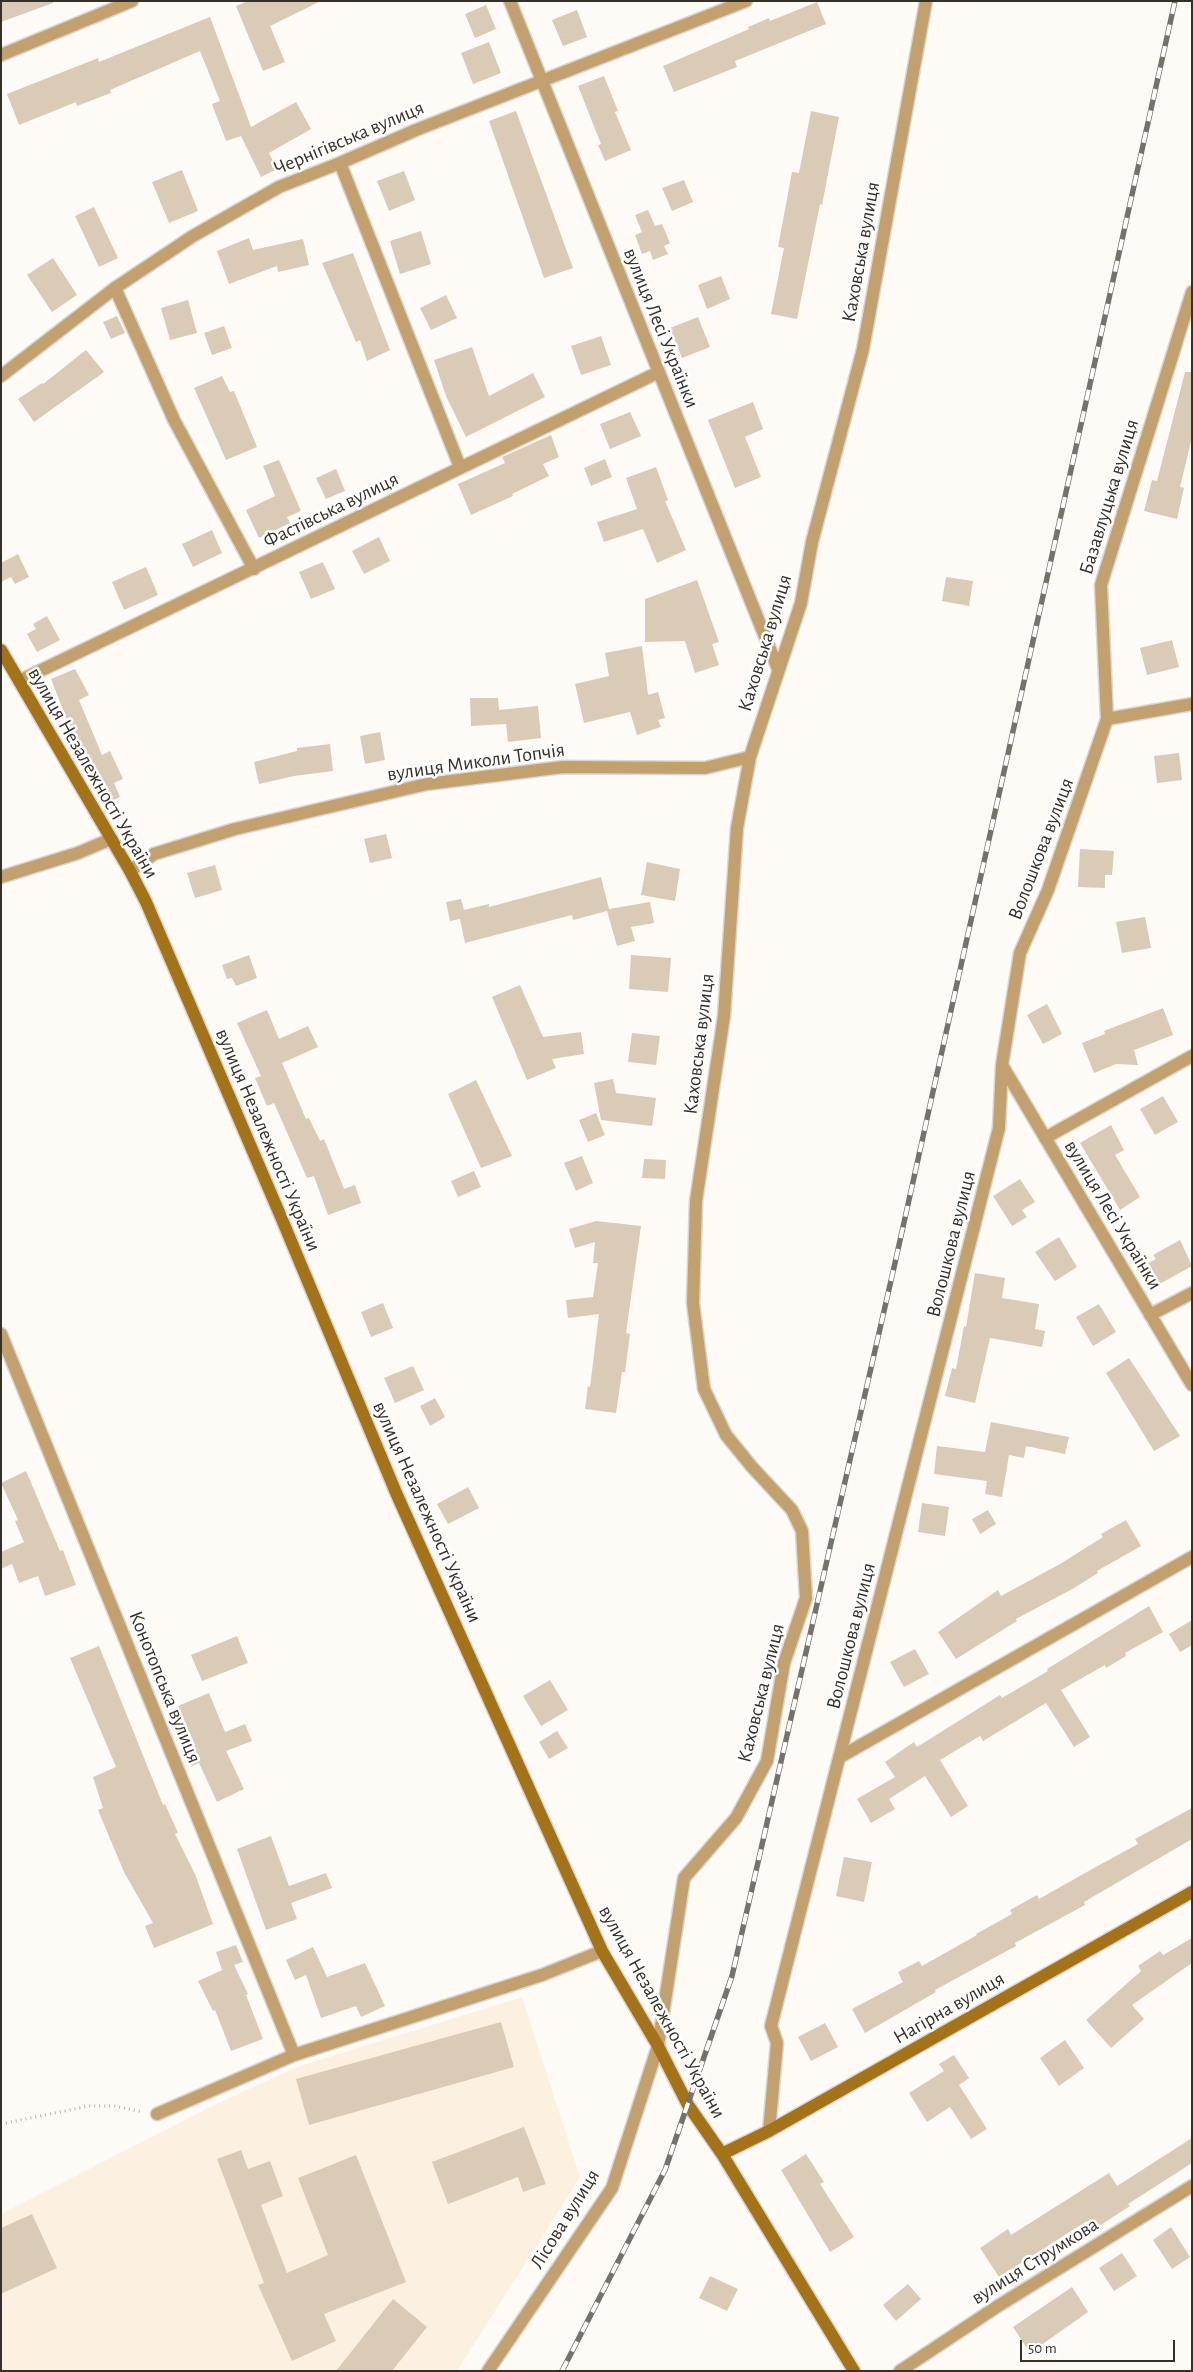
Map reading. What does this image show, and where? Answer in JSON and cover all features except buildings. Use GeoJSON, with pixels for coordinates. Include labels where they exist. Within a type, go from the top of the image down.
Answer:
{"type":"FeatureCollection","features":[{"type":"Feature","properties":{"kind":"street"},"geometry":{"type":"LineString","coordinates":[[1,55],[132,1]]}},
{"type":"Feature","properties":{"kind":"street","name":"вулиця Лесі Українки"},"geometry":{"type":"LineString","coordinates":[[510,1],[778,669]]}},
{"type":"Feature","properties":{"kind":"street","name":"Чернігівська вулиця"},"geometry":{"type":"LineString","coordinates":[[1,376],[115,288],[193,236],[279,187],[416,130],[746,1]]}},
{"type":"Feature","properties":{"kind":"street","name":"Каховська вулиця"},"geometry":{"type":"LineString","coordinates":[[658,2046],[684,1878],[736,1818],[767,1761],[784,1663],[806,1598],[802,1531],[792,1510],[752,1467],[726,1435],[704,1389],[693,1303],[696,1201],[724,1016],[737,828],[750,757],[801,603],[812,542],[863,349],[926,1]]}},
{"type":"Feature","properties":{"kind":"street"},"geometry":{"type":"LineString","coordinates":[[340,163],[460,467]]}},
{"type":"Feature","properties":{"kind":"street"},"geometry":{"type":"LineString","coordinates":[[115,288],[174,420],[254,569]]}},
{"type":"Feature","properties":{"kind":"street","name":"Базавлуцька вулиця"},"geometry":{"type":"LineString","coordinates":[[1107,719],[1101,585],[1192,292]]}},
{"type":"Feature","properties":{"kind":"street","name":"Фастівська вулиця"},"geometry":{"type":"LineString","coordinates":[[19,681],[659,372]]}},
{"type":"Feature","properties":{"kind":"street","name":"вулиця Незалежності України"},"geometry":{"type":"LineString","coordinates":[[1,650],[130,871],[146,902],[281,1217],[397,1495],[602,1951],[658,2046],[688,2105],[722,2154],[854,2371]]}},
{"type":"Feature","properties":{"kind":"street"},"geometry":{"type":"LineString","coordinates":[[1107,719],[1192,704]]}},
{"type":"Feature","properties":{"kind":"street","name":"Волошкова вулиця"},"geometry":{"type":"LineString","coordinates":[[769,2131],[777,2043],[771,2026],[999,1128],[1002,1065],[1020,953],[1048,890],[1100,744],[1107,719]]}},
{"type":"Feature","properties":{"kind":"street","name":"вулиця Миколи Топчія"},"geometry":{"type":"LineString","coordinates":[[130,871],[154,854],[235,829],[427,784],[564,767],[705,768],[750,757]]}},
{"type":"Feature","properties":{"kind":"street"},"geometry":{"type":"LineString","coordinates":[[1,877],[78,853],[111,839]]}},
{"type":"Feature","properties":{"kind":"street"},"geometry":{"type":"LineString","coordinates":[[1045,1138],[1192,1056]]}},
{"type":"Feature","properties":{"kind":"street","name":"вулиця Лесі Українки"},"geometry":{"type":"LineString","coordinates":[[1002,1065],[1192,1385]]}},
{"type":"Feature","properties":{"kind":"street"},"geometry":{"type":"LineString","coordinates":[[1150,1315],[1192,1293]]}},
{"type":"Feature","properties":{"kind":"street","name":"Конотопська вулиця"},"geometry":{"type":"LineString","coordinates":[[1,1334],[294,2055]]}},
{"type":"Feature","properties":{"kind":"street"},"geometry":{"type":"LineString","coordinates":[[840,1757],[1192,1558]]}},
{"type":"Feature","properties":{"kind":"street","name":"Нагірна вулиця"},"geometry":{"type":"LineString","coordinates":[[722,2154],[769,2131],[1192,1892]]}},
{"type":"Feature","properties":{"kind":"street"},"geometry":{"type":"LineString","coordinates":[[158,2114],[294,2055],[542,1975],[602,1951]]}},
{"type":"Feature","properties":{"kind":"street","name":"Лісова вулиця"},"geometry":{"type":"LineString","coordinates":[[488,2371],[612,2188],[658,2046]]}},
{"type":"Feature","properties":{"kind":"street","name":"вулиця Струмкова"},"geometry":{"type":"LineString","coordinates":[[900,2371],[998,2306],[1192,2186]]}},
{"type":"Feature","properties":{"kind":"path"},"geometry":{"type":"LineString","coordinates":[[1,2124],[89,2106],[114,2106],[158,2114]]}},
{"type":"Feature","properties":{"kind":"shaded area"},"geometry":{"type":"Polygon","coordinates":[[[522,1997],[580,2177],[457,2371],[1,2371],[1,2214],[210,2107],[297,2067],[522,1997]]]}},
{"type":"Feature","properties":{"kind":"railway"},"geometry":{"type":"LineString","coordinates":[[562,2371],[665,2170],[732,1976],[895,1263],[1175,1]]}}]}
